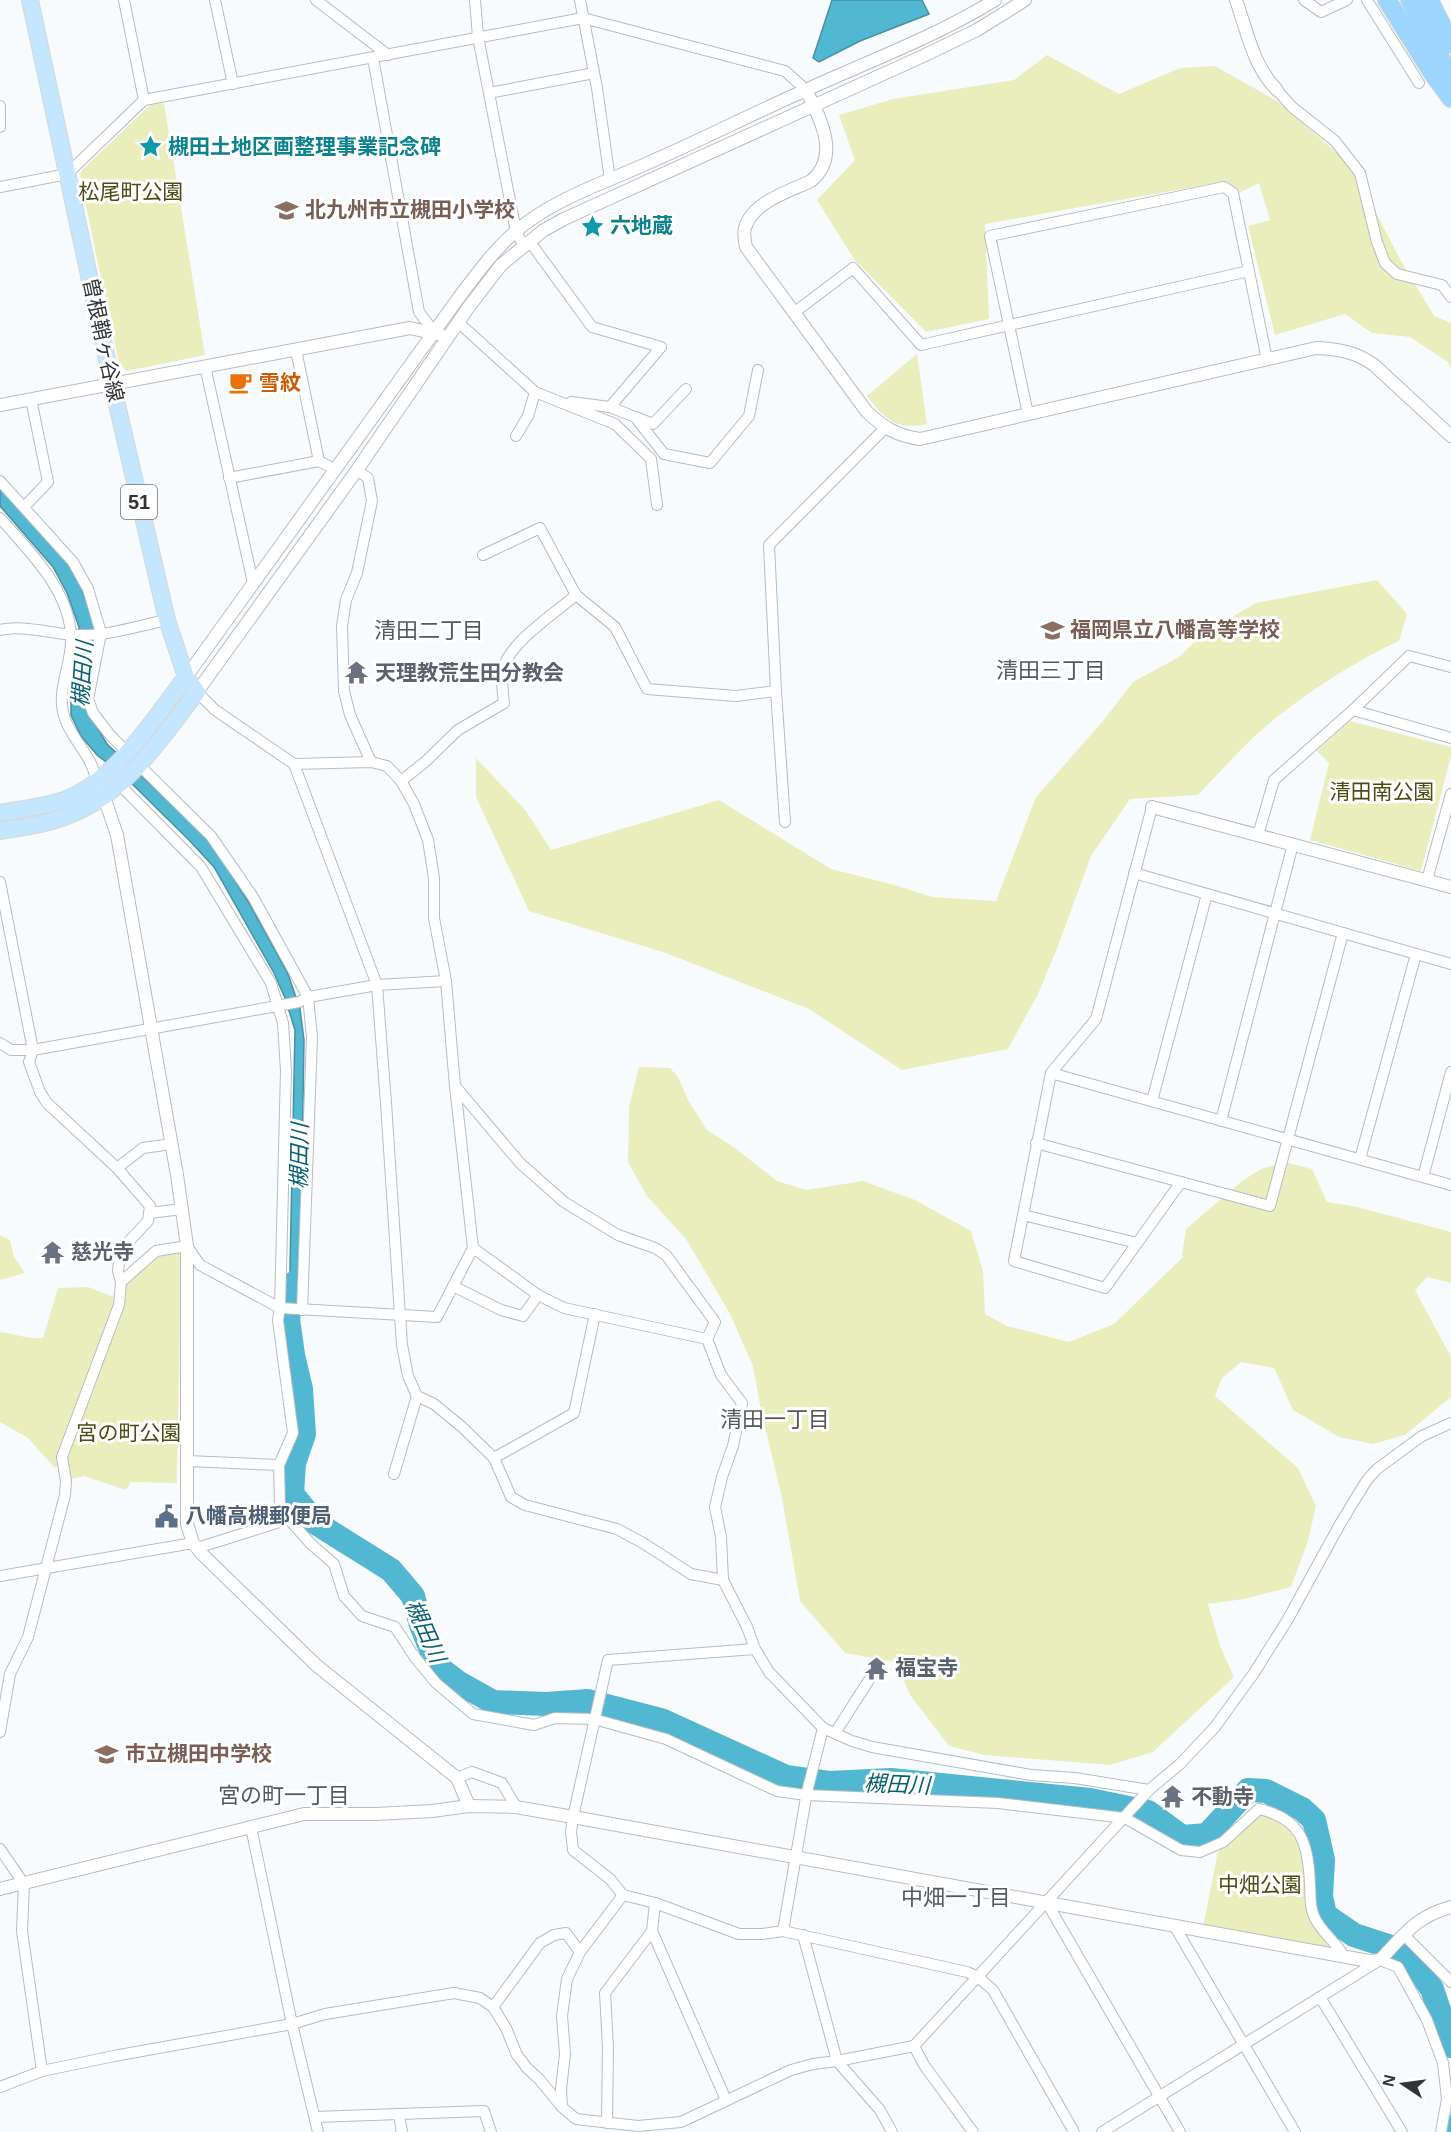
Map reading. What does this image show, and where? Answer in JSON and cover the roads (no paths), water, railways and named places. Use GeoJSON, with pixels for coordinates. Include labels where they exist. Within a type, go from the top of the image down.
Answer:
{"type":"FeatureCollection","features":[{"type":"Feature","properties":{"kind":"highway"},"geometry":{"type":"LineString","coordinates":[[1387,0],[1451,98]]}},
{"type":"Feature","properties":{"kind":"highway"},"geometry":{"type":"LineString","coordinates":[[1410,0],[1451,76]]}},
{"type":"Feature","properties":{"kind":"highway"},"geometry":{"type":"LineString","coordinates":[[1429,0],[1451,44]]}},
{"type":"Feature","properties":{"kind":"main road","name":"曽根鞘ヶ谷線"},"geometry":{"type":"LineString","coordinates":[[30,0],[112,383],[167,620],[186,676],[197,692]]}},
{"type":"Feature","properties":{"kind":"main road"},"geometry":{"type":"LineString","coordinates":[[0,831],[47,823],[74,814],[103,783],[186,676]]}},
{"type":"Feature","properties":{"kind":"main road"},"geometry":{"type":"LineString","coordinates":[[0,813],[43,806],[103,783],[120,785],[197,692]]}},
{"type":"Feature","properties":{"kind":"street"},"geometry":{"type":"LineString","coordinates":[[124,0],[144,100]]}},
{"type":"Feature","properties":{"kind":"street"},"geometry":{"type":"LineString","coordinates":[[215,0],[233,84]]}},
{"type":"Feature","properties":{"kind":"street"},"geometry":{"type":"LineString","coordinates":[[316,0],[388,55]]}},
{"type":"Feature","properties":{"kind":"street"},"geometry":{"type":"LineString","coordinates":[[475,0],[478,37],[516,231],[592,327],[661,348],[610,407]]}},
{"type":"Feature","properties":{"kind":"street"},"geometry":{"type":"LineString","coordinates":[[580,0],[594,73],[610,180]]}},
{"type":"Feature","properties":{"kind":"street"},"geometry":{"type":"LineString","coordinates":[[186,676],[434,332],[491,256],[516,231],[558,203],[924,38],[969,16],[995,0]]}},
{"type":"Feature","properties":{"kind":"street"},"geometry":{"type":"LineString","coordinates":[[394,1474],[417,1396],[405,1362],[376,985],[294,764],[215,710],[197,692],[357,470],[458,322],[501,265],[544,230],[564,219],[977,30],[1025,0]]}},
{"type":"Feature","properties":{"kind":"street"},"geometry":{"type":"LineString","coordinates":[[1236,0],[1257,60],[1267,80],[1292,107],[1335,141],[1360,173],[1377,242],[1385,263],[1397,274],[1442,285],[1451,297]]}},
{"type":"Feature","properties":{"kind":"street"},"geometry":{"type":"LineString","coordinates":[[1304,0],[1321,12],[1347,0]]}},
{"type":"Feature","properties":{"kind":"street"},"geometry":{"type":"LineString","coordinates":[[1367,0],[1419,83]]}},
{"type":"Feature","properties":{"kind":"street"},"geometry":{"type":"LineString","coordinates":[[0,187],[67,174],[144,100],[583,18],[785,71],[806,90],[820,118],[827,141],[825,161],[819,174],[811,181],[756,210],[744,230],[746,247],[867,412],[885,428],[906,437],[920,438],[1316,348],[1340,349],[1360,356],[1374,365],[1451,436]]}},
{"type":"Feature","properties":{"kind":"street"},"geometry":{"type":"LineString","coordinates":[[373,58],[419,312],[434,332]]}},
{"type":"Feature","properties":{"kind":"street"},"geometry":{"type":"LineString","coordinates":[[489,93],[594,73]]}},
{"type":"Feature","properties":{"kind":"street"},"geometry":{"type":"LineString","coordinates":[[0,106],[0,126]]}},
{"type":"Feature","properties":{"kind":"street"},"geometry":{"type":"LineString","coordinates":[[1028,414],[990,236],[1224,187],[1233,194],[1267,360]]}},
{"type":"Feature","properties":{"kind":"street"},"geometry":{"type":"LineString","coordinates":[[795,312],[853,268],[921,345],[1249,271]]}},
{"type":"Feature","properties":{"kind":"street"},"geometry":{"type":"LineString","coordinates":[[458,322],[535,392],[615,424],[651,459],[657,505]]}},
{"type":"Feature","properties":{"kind":"street"},"geometry":{"type":"LineString","coordinates":[[0,405],[410,328],[448,337]]}},
{"type":"Feature","properties":{"kind":"street"},"geometry":{"type":"LineString","coordinates":[[296,351],[319,461]]}},
{"type":"Feature","properties":{"kind":"street"},"geometry":{"type":"LineString","coordinates":[[206,366],[253,583]]}},
{"type":"Feature","properties":{"kind":"street"},"geometry":{"type":"LineString","coordinates":[[635,417],[664,454],[710,463],[749,416],[758,370]]}},
{"type":"Feature","properties":{"kind":"street"},"geometry":{"type":"LineString","coordinates":[[556,400],[610,407],[654,424],[686,389]]}},
{"type":"Feature","properties":{"kind":"street"},"geometry":{"type":"LineString","coordinates":[[516,436],[528,416],[535,392]]}},
{"type":"Feature","properties":{"kind":"street"},"geometry":{"type":"LineString","coordinates":[[24,507],[48,482],[31,399]]}},
{"type":"Feature","properties":{"kind":"street"},"geometry":{"type":"LineString","coordinates":[[785,822],[769,545],[885,428]]}},
{"type":"Feature","properties":{"kind":"street"},"geometry":{"type":"LineString","coordinates":[[229,478],[319,461],[336,471]]}},
{"type":"Feature","properties":{"kind":"street"},"geometry":{"type":"LineString","coordinates":[[357,470],[368,478],[372,501],[357,573],[346,600],[342,626],[344,674],[350,715],[371,762]]}},
{"type":"Feature","properties":{"kind":"street"},"geometry":{"type":"LineString","coordinates":[[0,481],[73,562],[88,589],[99,634],[88,699],[93,712],[125,754]]}},
{"type":"Feature","properties":{"kind":"street"},"geometry":{"type":"LineString","coordinates":[[0,518],[44,568],[58,592],[69,621],[74,635],[62,688],[63,714],[72,737],[103,783],[117,835],[172,1144],[187,1246],[187,1524],[195,1545],[316,1665],[457,1778],[470,1806]]}},
{"type":"Feature","properties":{"kind":"street"},"geometry":{"type":"LineString","coordinates":[[483,555],[540,528],[576,596],[615,627],[647,689],[736,696],[776,691]]}},
{"type":"Feature","properties":{"kind":"street"},"geometry":{"type":"LineString","coordinates":[[401,781],[425,762],[458,730],[504,703],[503,669],[508,656],[576,596]]}},
{"type":"Feature","properties":{"kind":"street"},"geometry":{"type":"LineString","coordinates":[[0,630],[36,630],[74,635],[99,634],[167,620]]}},
{"type":"Feature","properties":{"kind":"street"},"geometry":{"type":"LineString","coordinates":[[1258,835],[1274,780],[1353,710],[1409,656],[1451,667]]}},
{"type":"Feature","properties":{"kind":"street"},"geometry":{"type":"LineString","coordinates":[[1353,710],[1451,738]]}},
{"type":"Feature","properties":{"kind":"street"},"geometry":{"type":"LineString","coordinates":[[187,1246],[200,1264],[280,1308],[437,1317],[473,1248],[446,981],[434,918],[434,878],[428,840],[414,804],[401,781],[387,766],[371,762],[294,764]]}},
{"type":"Feature","properties":{"kind":"street"},"geometry":{"type":"LineString","coordinates":[[138,766],[211,836],[253,897],[304,1000],[312,1037],[300,1310]]}},
{"type":"Feature","properties":{"kind":"street"},"geometry":{"type":"LineString","coordinates":[[120,785],[201,867],[271,983],[280,1005],[285,1071],[278,1320],[293,1433],[279,1465],[280,1507],[311,1544],[334,1564],[344,1596],[362,1616],[395,1627],[414,1656],[436,1683],[473,1714],[534,1725],[555,1718],[595,1714],[666,1739],[777,1791],[998,1803],[1125,1818],[1181,1850],[1200,1852],[1223,1842],[1259,1809],[1276,1813],[1299,1830],[1306,1848],[1311,1887],[1310,1902],[1314,1916],[1322,1930],[1344,1956]]}},
{"type":"Feature","properties":{"kind":"street"},"geometry":{"type":"LineString","coordinates":[[1427,880],[1449,810],[1451,794]]}},
{"type":"Feature","properties":{"kind":"street"},"geometry":{"type":"LineString","coordinates":[[1181,1182],[1105,1288],[1014,1261],[1051,1073],[1096,1019],[1152,807],[1451,886]]}},
{"type":"Feature","properties":{"kind":"street"},"geometry":{"type":"LineString","coordinates":[[1221,1121],[1293,844]]}},
{"type":"Feature","properties":{"kind":"street"},"geometry":{"type":"LineString","coordinates":[[1134,873],[1451,964]]}},
{"type":"Feature","properties":{"kind":"street"},"geometry":{"type":"LineString","coordinates":[[0,882],[33,1050],[29,1062],[40,1092],[47,1103],[117,1168],[150,1206],[148,1221],[120,1251],[119,1305],[62,1456],[66,1495],[28,1636],[5,1674],[0,1732]]}},
{"type":"Feature","properties":{"kind":"street"},"geometry":{"type":"LineString","coordinates":[[1152,1101],[1207,894]]}},
{"type":"Feature","properties":{"kind":"street"},"geometry":{"type":"LineString","coordinates":[[1036,1143],[1270,1206],[1343,933]]}},
{"type":"Feature","properties":{"kind":"street"},"geometry":{"type":"LineString","coordinates":[[1360,1159],[1416,954]]}},
{"type":"Feature","properties":{"kind":"street"},"geometry":{"type":"LineString","coordinates":[[0,1043],[11,1050],[33,1050],[376,985],[446,981]]}},
{"type":"Feature","properties":{"kind":"street"},"geometry":{"type":"LineString","coordinates":[[1423,1177],[1446,1110],[1451,1072]]}},
{"type":"Feature","properties":{"kind":"street"},"geometry":{"type":"LineString","coordinates":[[1051,1073],[1451,1185]]}},
{"type":"Feature","properties":{"kind":"street"},"geometry":{"type":"LineString","coordinates":[[455,1086],[520,1163],[564,1202],[618,1235],[655,1248],[666,1255],[715,1322],[707,1339],[721,1375],[742,1403],[733,1446],[715,1506],[721,1537],[723,1580],[747,1627],[755,1649],[769,1672],[823,1728],[872,1747],[1031,1775],[1074,1778],[1149,1790]]}},
{"type":"Feature","properties":{"kind":"street"},"geometry":{"type":"LineString","coordinates":[[117,1168],[143,1148],[172,1144]]}},
{"type":"Feature","properties":{"kind":"street"},"geometry":{"type":"LineString","coordinates":[[150,1213],[182,1209]]}},
{"type":"Feature","properties":{"kind":"street"},"geometry":{"type":"LineString","coordinates":[[1023,1215],[1137,1243]]}},
{"type":"Feature","properties":{"kind":"street"},"geometry":{"type":"LineString","coordinates":[[121,1282],[156,1251],[187,1246]]}},
{"type":"Feature","properties":{"kind":"street"},"geometry":{"type":"LineString","coordinates":[[473,1248],[538,1295],[564,1308],[707,1339]]}},
{"type":"Feature","properties":{"kind":"street"},"geometry":{"type":"LineString","coordinates":[[453,1286],[501,1310],[523,1316],[538,1295]]}},
{"type":"Feature","properties":{"kind":"street"},"geometry":{"type":"LineString","coordinates":[[494,1458],[574,1413],[595,1314]]}},
{"type":"Feature","properties":{"kind":"street"},"geometry":{"type":"LineString","coordinates":[[417,1396],[434,1404],[494,1458],[511,1497],[525,1506],[617,1529],[643,1542],[691,1574],[723,1580]]}},
{"type":"Feature","properties":{"kind":"street"},"geometry":{"type":"LineString","coordinates":[[0,2087],[42,2071],[292,2024],[325,2014],[454,1994],[480,1998],[493,2007],[506,2028],[517,2055],[562,2107],[576,2119],[639,2129],[681,2122],[791,2070],[914,2046],[1149,1790],[1180,1764],[1215,1727],[1254,1673],[1288,1619],[1367,1480],[1377,1469],[1422,1436],[1451,1423]]}},
{"type":"Feature","properties":{"kind":"street"},"geometry":{"type":"LineString","coordinates":[[188,1461],[279,1465]]}},
{"type":"Feature","properties":{"kind":"street"},"geometry":{"type":"LineString","coordinates":[[0,1576],[195,1545],[289,1519]]}},
{"type":"Feature","properties":{"kind":"street"},"geometry":{"type":"LineString","coordinates":[[755,1649],[608,1660],[573,1817],[571,1832],[573,1850],[610,1879],[622,1895],[655,1903],[739,1934],[783,1931],[967,1972],[978,1977],[993,1990],[1074,2132]]}},
{"type":"Feature","properties":{"kind":"street"},"geometry":{"type":"LineString","coordinates":[[835,1733],[869,1680]]}},
{"type":"Feature","properties":{"kind":"street"},"geometry":{"type":"LineString","coordinates":[[783,1931],[806,1794],[823,1728]]}},
{"type":"Feature","properties":{"kind":"street"},"geometry":{"type":"LineString","coordinates":[[457,1778],[472,1772],[502,1783],[516,1807]]}},
{"type":"Feature","properties":{"kind":"street"},"geometry":{"type":"LineString","coordinates":[[0,1889],[304,1814],[376,1814],[470,1806],[516,1807],[1175,1927],[1369,1960],[1383,1957],[1398,1967],[1427,2020],[1443,2063],[1447,2099],[1441,2132]]}},
{"type":"Feature","properties":{"kind":"street"},"geometry":{"type":"LineString","coordinates":[[251,1827],[292,2024],[318,2132]]}},
{"type":"Feature","properties":{"kind":"street"},"geometry":{"type":"LineString","coordinates":[[0,1849],[24,1884],[22,1931],[42,2071]]}},
{"type":"Feature","properties":{"kind":"street"},"geometry":{"type":"LineString","coordinates":[[562,2107],[561,2089],[565,2054],[562,2016],[567,1979],[580,1952],[622,1895]]}},
{"type":"Feature","properties":{"kind":"street"},"geometry":{"type":"LineString","coordinates":[[655,1903],[652,1931],[726,2100]]}},
{"type":"Feature","properties":{"kind":"street"},"geometry":{"type":"LineString","coordinates":[[1047,1903],[1180,2132]]}},
{"type":"Feature","properties":{"kind":"street"},"geometry":{"type":"LineString","coordinates":[[1101,2132],[1383,1957],[1414,1924],[1431,1913],[1451,1906]]}},
{"type":"Feature","properties":{"kind":"street"},"geometry":{"type":"LineString","coordinates":[[1175,1927],[1295,2132]]}},
{"type":"Feature","properties":{"kind":"street"},"geometry":{"type":"LineString","coordinates":[[607,2123],[608,2047],[605,1993],[652,1931]]}},
{"type":"Feature","properties":{"kind":"street"},"geometry":{"type":"LineString","coordinates":[[493,2007],[540,1943],[554,1935],[566,1933],[580,1952]]}},
{"type":"Feature","properties":{"kind":"street"},"geometry":{"type":"LineString","coordinates":[[802,1935],[837,2061],[880,2110],[892,2132]]}},
{"type":"Feature","properties":{"kind":"street"},"geometry":{"type":"LineString","coordinates":[[1402,1937],[1451,1982]]}},
{"type":"Feature","properties":{"kind":"street"},"geometry":{"type":"LineString","coordinates":[[1320,1997],[1402,2132]]}},
{"type":"Feature","properties":{"kind":"street"},"geometry":{"type":"LineString","coordinates":[[914,2046],[924,2066],[973,2132]]}},
{"type":"Feature","properties":{"kind":"street"},"geometry":{"type":"LineString","coordinates":[[315,2117],[484,2111],[491,2132]]}},
{"type":"Feature","properties":{"kind":"street"},"geometry":{"type":"LineString","coordinates":[[399,2115],[402,2132]]}},
{"type":"Feature","properties":{"kind":"water"},"geometry":{"type":"Polygon","coordinates":[[[832,0],[922,0],[929,14],[860,41],[819,62],[813,58],[832,0]]]}},
{"type":"Feature","properties":{"kind":"water"},"geometry":{"type":"Polygon","coordinates":[[[0,488],[61,553],[78,578],[94,624],[92,718],[107,744],[190,821],[215,849],[249,903],[288,974],[300,1009],[304,1040],[300,1285],[297,1299],[292,1302],[290,1267],[295,1030],[285,998],[274,973],[214,867],[122,774],[97,755],[81,736],[71,715],[71,686],[79,642],[79,627],[67,593],[53,567],[0,506],[0,488]]]}},
{"type":"Feature","properties":{"kind":"waterway","name":"槻田川"},"geometry":{"type":"LineString","coordinates":[[294,1283],[288,1319],[301,1389],[304,1434],[294,1463],[292,1494],[316,1523],[391,1570],[413,1596],[421,1625],[438,1667],[459,1683],[493,1702],[546,1704],[588,1701],[661,1720],[786,1777],[829,1783],[891,1780],[1090,1800],[1148,1812],[1182,1837],[1207,1835],[1248,1790],[1266,1791],[1302,1809],[1314,1820],[1323,1860],[1321,1896],[1325,1915],[1354,1935],[1406,1952],[1432,1989],[1451,2046]]}},
{"type":"Feature","properties":{"kind":"waterway","name":"槻田川"},"geometry":{"type":"LineString","coordinates":[[1450,2132],[1451,2127]]}},
{"type":"Feature","properties":{"kind":"place","name":"槻田土地区画整理事業記念碑"},"geometry":{"type":"Point","coordinates":[150,147]}},
{"type":"Feature","properties":{"kind":"place","name":"北九州市立槻田小学校"},"geometry":{"type":"Point","coordinates":[287,210]}},
{"type":"Feature","properties":{"kind":"place","name":"六地蔵"},"geometry":{"type":"Point","coordinates":[592,226]}},
{"type":"Feature","properties":{"kind":"place","name":"雪紋"},"geometry":{"type":"Point","coordinates":[241,383]}},
{"type":"Feature","properties":{"kind":"place","name":"福岡県立八幡高等学校"},"geometry":{"type":"Point","coordinates":[1052,630]}},
{"type":"Feature","properties":{"kind":"place","name":"天理教荒生田分教会"},"geometry":{"type":"Point","coordinates":[357,673]}},
{"type":"Feature","properties":{"kind":"place","name":"慈光寺"},"geometry":{"type":"Point","coordinates":[53,1252]}},
{"type":"Feature","properties":{"kind":"place","name":"八幡高槻郵便局"},"geometry":{"type":"Point","coordinates":[167,1516]}},
{"type":"Feature","properties":{"kind":"place","name":"福宝寺"},"geometry":{"type":"Point","coordinates":[877,1668]}},
{"type":"Feature","properties":{"kind":"place","name":"市立槻田中学校"},"geometry":{"type":"Point","coordinates":[107,1754]}},
{"type":"Feature","properties":{"kind":"place","name":"不動寺"},"geometry":{"type":"Point","coordinates":[1173,1797]}},
{"type":"Feature","properties":{"kind":"district","name":"清田二丁目"},"geometry":{"type":"Point","coordinates":[429,630]}},
{"type":"Feature","properties":{"kind":"district","name":"清田三丁目"},"geometry":{"type":"Point","coordinates":[1051,670]}},
{"type":"Feature","properties":{"kind":"district","name":"清田一丁目"},"geometry":{"type":"Point","coordinates":[775,1419]}},
{"type":"Feature","properties":{"kind":"district","name":"宮の町一丁目"},"geometry":{"type":"Point","coordinates":[284,1795]}},
{"type":"Feature","properties":{"kind":"district","name":"中畑一丁目"},"geometry":{"type":"Point","coordinates":[956,1897]}},
{"type":"Feature","properties":{"kind":"park label","name":"松尾町公園"},"geometry":{"type":"Point","coordinates":[131,192]}},
{"type":"Feature","properties":{"kind":"park label","name":"清田南公園"},"geometry":{"type":"Point","coordinates":[1382,792]}},
{"type":"Feature","properties":{"kind":"park label","name":"宮の町公園"},"geometry":{"type":"Point","coordinates":[129,1433]}},
{"type":"Feature","properties":{"kind":"park label","name":"中畑公園"},"geometry":{"type":"Point","coordinates":[1260,1885]}}]}
